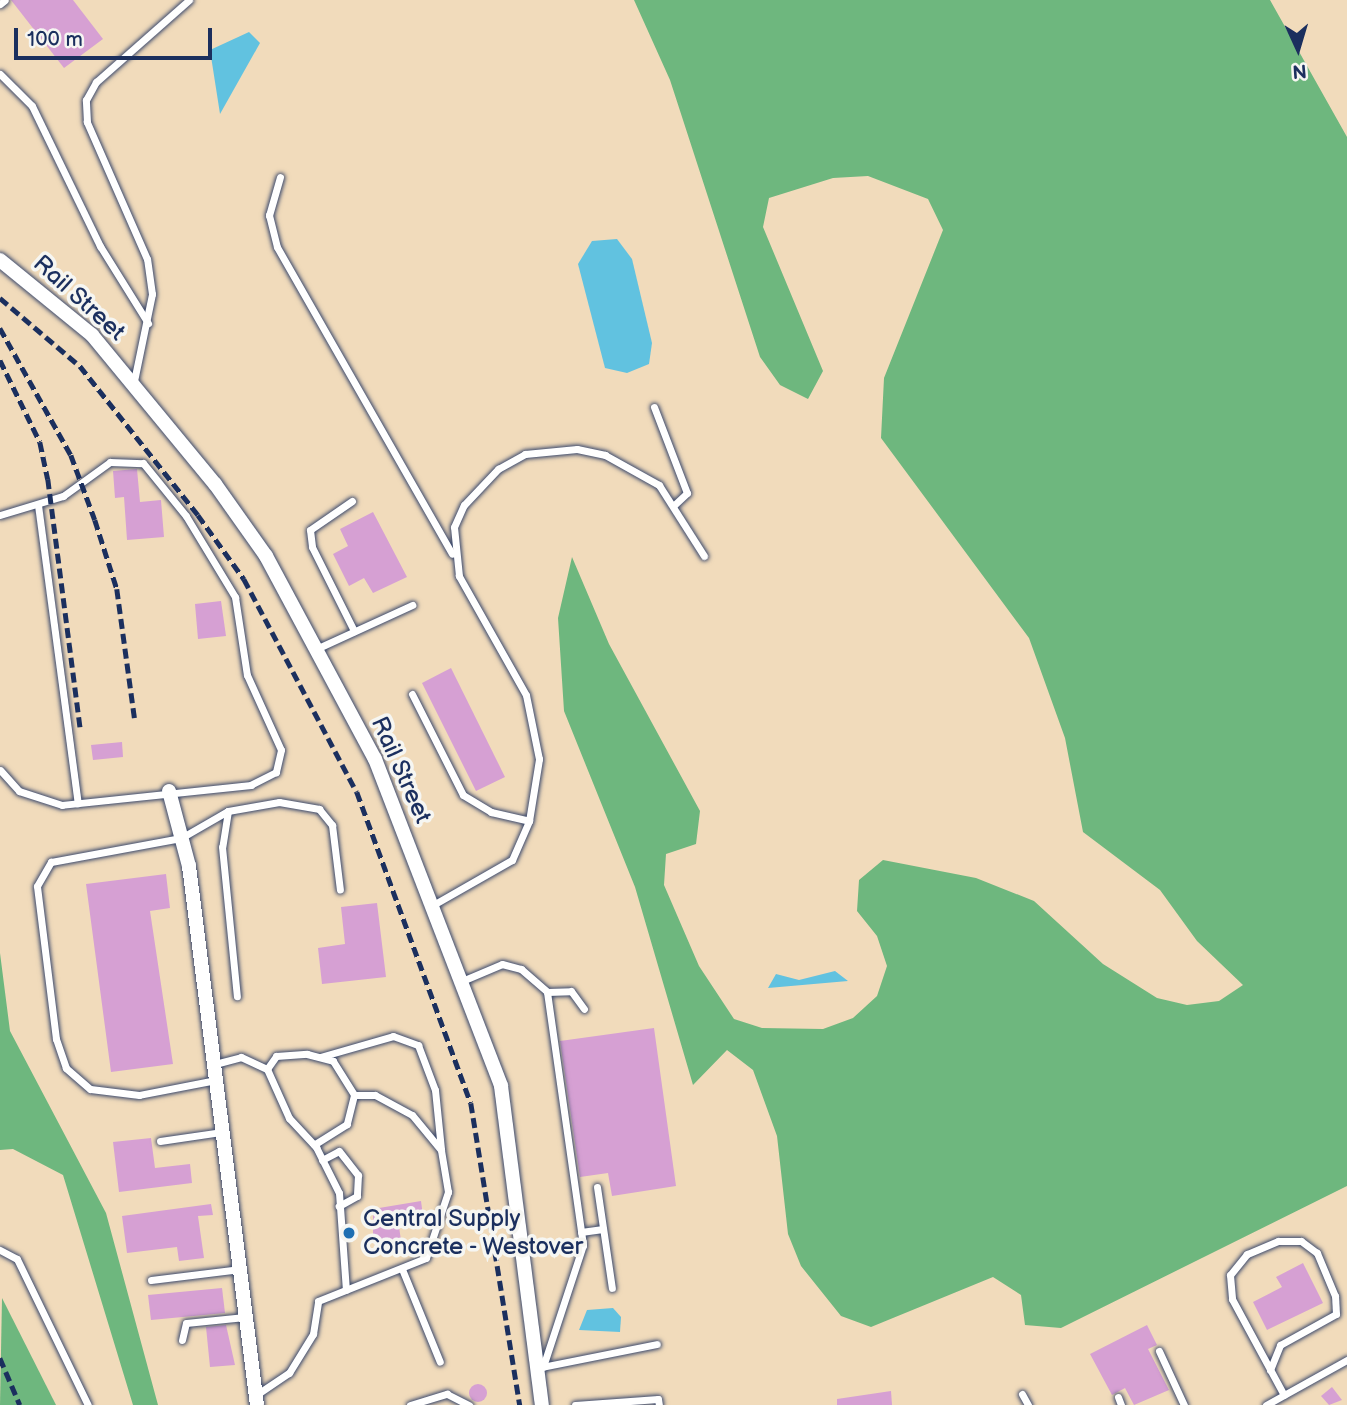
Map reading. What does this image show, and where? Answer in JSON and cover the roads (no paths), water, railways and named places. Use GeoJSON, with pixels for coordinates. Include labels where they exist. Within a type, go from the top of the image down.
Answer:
{"type":"FeatureCollection","features":[{"type":"Feature","properties":{"kind":"street","name":"Rail Street"},"geometry":{"type":"LineString","coordinates":[[0,260],[92,335],[134,380],[266,556],[375,759],[462,981],[507,1109],[540,1367],[542,1405]]}},
{"type":"Feature","properties":{"kind":"street"},"geometry":{"type":"LineString","coordinates":[[169,791],[181,838],[214,1064],[256,1400]]}},
{"type":"Feature","properties":{"kind":"lane"},"geometry":{"type":"LineString","coordinates":[[0,4],[5,0]]}},
{"type":"Feature","properties":{"kind":"lane"},"geometry":{"type":"LineString","coordinates":[[134,380],[148,324],[147,258],[87,122],[86,100],[96,82],[189,0]]}},
{"type":"Feature","properties":{"kind":"lane"},"geometry":{"type":"LineString","coordinates":[[0,74],[32,106],[100,246],[148,324]]}},
{"type":"Feature","properties":{"kind":"lane"},"geometry":{"type":"LineString","coordinates":[[280,177],[269,215],[278,247],[453,554],[535,725],[539,759],[529,821],[512,860],[433,905]]}},
{"type":"Feature","properties":{"kind":"lane"},"geometry":{"type":"LineString","coordinates":[[654,407],[687,493],[673,506]]}},
{"type":"Feature","properties":{"kind":"lane"},"geometry":{"type":"LineString","coordinates":[[453,554],[464,505],[498,469],[525,454],[552,449],[606,455],[632,465],[673,506],[704,556]]}},
{"type":"Feature","properties":{"kind":"lane"},"geometry":{"type":"LineString","coordinates":[[0,515],[63,496],[110,463],[143,463],[186,516],[235,597],[247,675],[277,733],[280,762],[267,780],[251,785],[169,791],[78,803],[38,801],[4,780],[0,770]]}},
{"type":"Feature","properties":{"kind":"lane"},"geometry":{"type":"LineString","coordinates":[[352,501],[310,530],[312,547],[354,631]]}},
{"type":"Feature","properties":{"kind":"lane"},"geometry":{"type":"LineString","coordinates":[[38,505],[78,803]]}},
{"type":"Feature","properties":{"kind":"lane"},"geometry":{"type":"LineString","coordinates":[[316,649],[412,605]]}},
{"type":"Feature","properties":{"kind":"lane"},"geometry":{"type":"LineString","coordinates":[[412,694],[463,795],[491,812],[529,821]]}},
{"type":"Feature","properties":{"kind":"lane"},"geometry":{"type":"LineString","coordinates":[[216,1080],[139,1095],[90,1089],[66,1068],[56,1039],[37,886],[51,862],[181,838],[228,811],[279,802],[319,809],[332,825],[340,890]]}},
{"type":"Feature","properties":{"kind":"lane"},"geometry":{"type":"LineString","coordinates":[[228,811],[222,847],[237,996]]}},
{"type":"Feature","properties":{"kind":"lane"},"geometry":{"type":"LineString","coordinates":[[462,981],[502,964],[521,969],[547,992],[583,1245],[540,1367]]}},
{"type":"Feature","properties":{"kind":"lane"},"geometry":{"type":"LineString","coordinates":[[547,992],[571,991],[584,1009]]}},
{"type":"Feature","properties":{"kind":"lane"},"geometry":{"type":"LineString","coordinates":[[256,1400],[289,1373],[313,1334],[318,1301],[426,1258],[448,1192],[435,1090],[418,1045],[393,1035],[320,1057]]}},
{"type":"Feature","properties":{"kind":"lane"},"geometry":{"type":"LineString","coordinates":[[267,1069],[276,1056],[320,1057],[333,1061],[354,1095],[347,1124],[314,1145]]}},
{"type":"Feature","properties":{"kind":"lane"},"geometry":{"type":"LineString","coordinates":[[214,1064],[241,1057],[267,1069],[289,1118],[314,1145],[339,1206],[346,1290]]}},
{"type":"Feature","properties":{"kind":"lane"},"geometry":{"type":"LineString","coordinates":[[354,1095],[375,1095],[412,1115],[441,1150]]}},
{"type":"Feature","properties":{"kind":"lane"},"geometry":{"type":"LineString","coordinates":[[160,1141],[222,1132]]}},
{"type":"Feature","properties":{"kind":"lane"},"geometry":{"type":"LineString","coordinates":[[322,1160],[339,1151],[358,1175],[357,1196],[339,1206]]}},
{"type":"Feature","properties":{"kind":"lane"},"geometry":{"type":"LineString","coordinates":[[597,1187],[612,1288]]}},
{"type":"Feature","properties":{"kind":"lane"},"geometry":{"type":"LineString","coordinates":[[581,1232],[603,1229]]}},
{"type":"Feature","properties":{"kind":"lane"},"geometry":{"type":"LineString","coordinates":[[1270,1370],[1280,1345],[1336,1314],[1335,1296],[1317,1253],[1301,1241],[1278,1241],[1247,1254],[1230,1275],[1232,1299],[1270,1370],[1284,1395]]}},
{"type":"Feature","properties":{"kind":"lane"},"geometry":{"type":"LineString","coordinates":[[0,1250],[17,1259],[88,1405]]}},
{"type":"Feature","properties":{"kind":"lane"},"geometry":{"type":"LineString","coordinates":[[151,1280],[240,1269]]}},
{"type":"Feature","properties":{"kind":"lane"},"geometry":{"type":"LineString","coordinates":[[402,1269],[440,1362]]}},
{"type":"Feature","properties":{"kind":"lane"},"geometry":{"type":"LineString","coordinates":[[182,1340],[186,1322],[246,1317]]}},
{"type":"Feature","properties":{"kind":"lane"},"geometry":{"type":"LineString","coordinates":[[540,1367],[657,1344]]}},
{"type":"Feature","properties":{"kind":"lane"},"geometry":{"type":"LineString","coordinates":[[1159,1351],[1184,1405]]}},
{"type":"Feature","properties":{"kind":"lane"},"geometry":{"type":"LineString","coordinates":[[1266,1405],[1347,1360]]}},
{"type":"Feature","properties":{"kind":"lane"},"geometry":{"type":"LineString","coordinates":[[411,1405],[447,1394],[469,1405]]}},
{"type":"Feature","properties":{"kind":"lane"},"geometry":{"type":"LineString","coordinates":[[1022,1394],[1028,1405]]}},
{"type":"Feature","properties":{"kind":"lane"},"geometry":{"type":"LineString","coordinates":[[575,1405],[658,1399],[659,1405]]}},
{"type":"Feature","properties":{"kind":"water"},"geometry":{"type":"Polygon","coordinates":[[[249,32],[260,43],[220,114],[210,50],[249,32]]]}},
{"type":"Feature","properties":{"kind":"water"},"geometry":{"type":"Polygon","coordinates":[[[617,239],[632,259],[652,343],[649,364],[627,373],[605,368],[578,264],[592,241],[617,239]]]}},
{"type":"Feature","properties":{"kind":"water"},"geometry":{"type":"Polygon","coordinates":[[[835,971],[848,981],[768,988],[776,974],[799,980],[835,971]]]}},
{"type":"Feature","properties":{"kind":"water"},"geometry":{"type":"Polygon","coordinates":[[[613,1308],[621,1317],[620,1332],[579,1330],[587,1310],[613,1308]]]}},
{"type":"Feature","properties":{"kind":"railway"},"geometry":{"type":"LineString","coordinates":[[0,298],[80,366],[198,515],[244,579],[357,792],[471,1103],[520,1405]]}},
{"type":"Feature","properties":{"kind":"railway"},"geometry":{"type":"LineString","coordinates":[[0,328],[71,455],[95,520],[117,589],[135,720]]}},
{"type":"Feature","properties":{"kind":"railway"},"geometry":{"type":"LineString","coordinates":[[0,360],[40,442],[48,479],[80,727]]}},
{"type":"Feature","properties":{"kind":"railway"},"geometry":{"type":"LineString","coordinates":[[0,1358],[20,1405]]}},
{"type":"Feature","properties":{"kind":"place","name":"Central Supply Concrete - Westover"},"geometry":{"type":"Point","coordinates":[349,1233]}}]}
